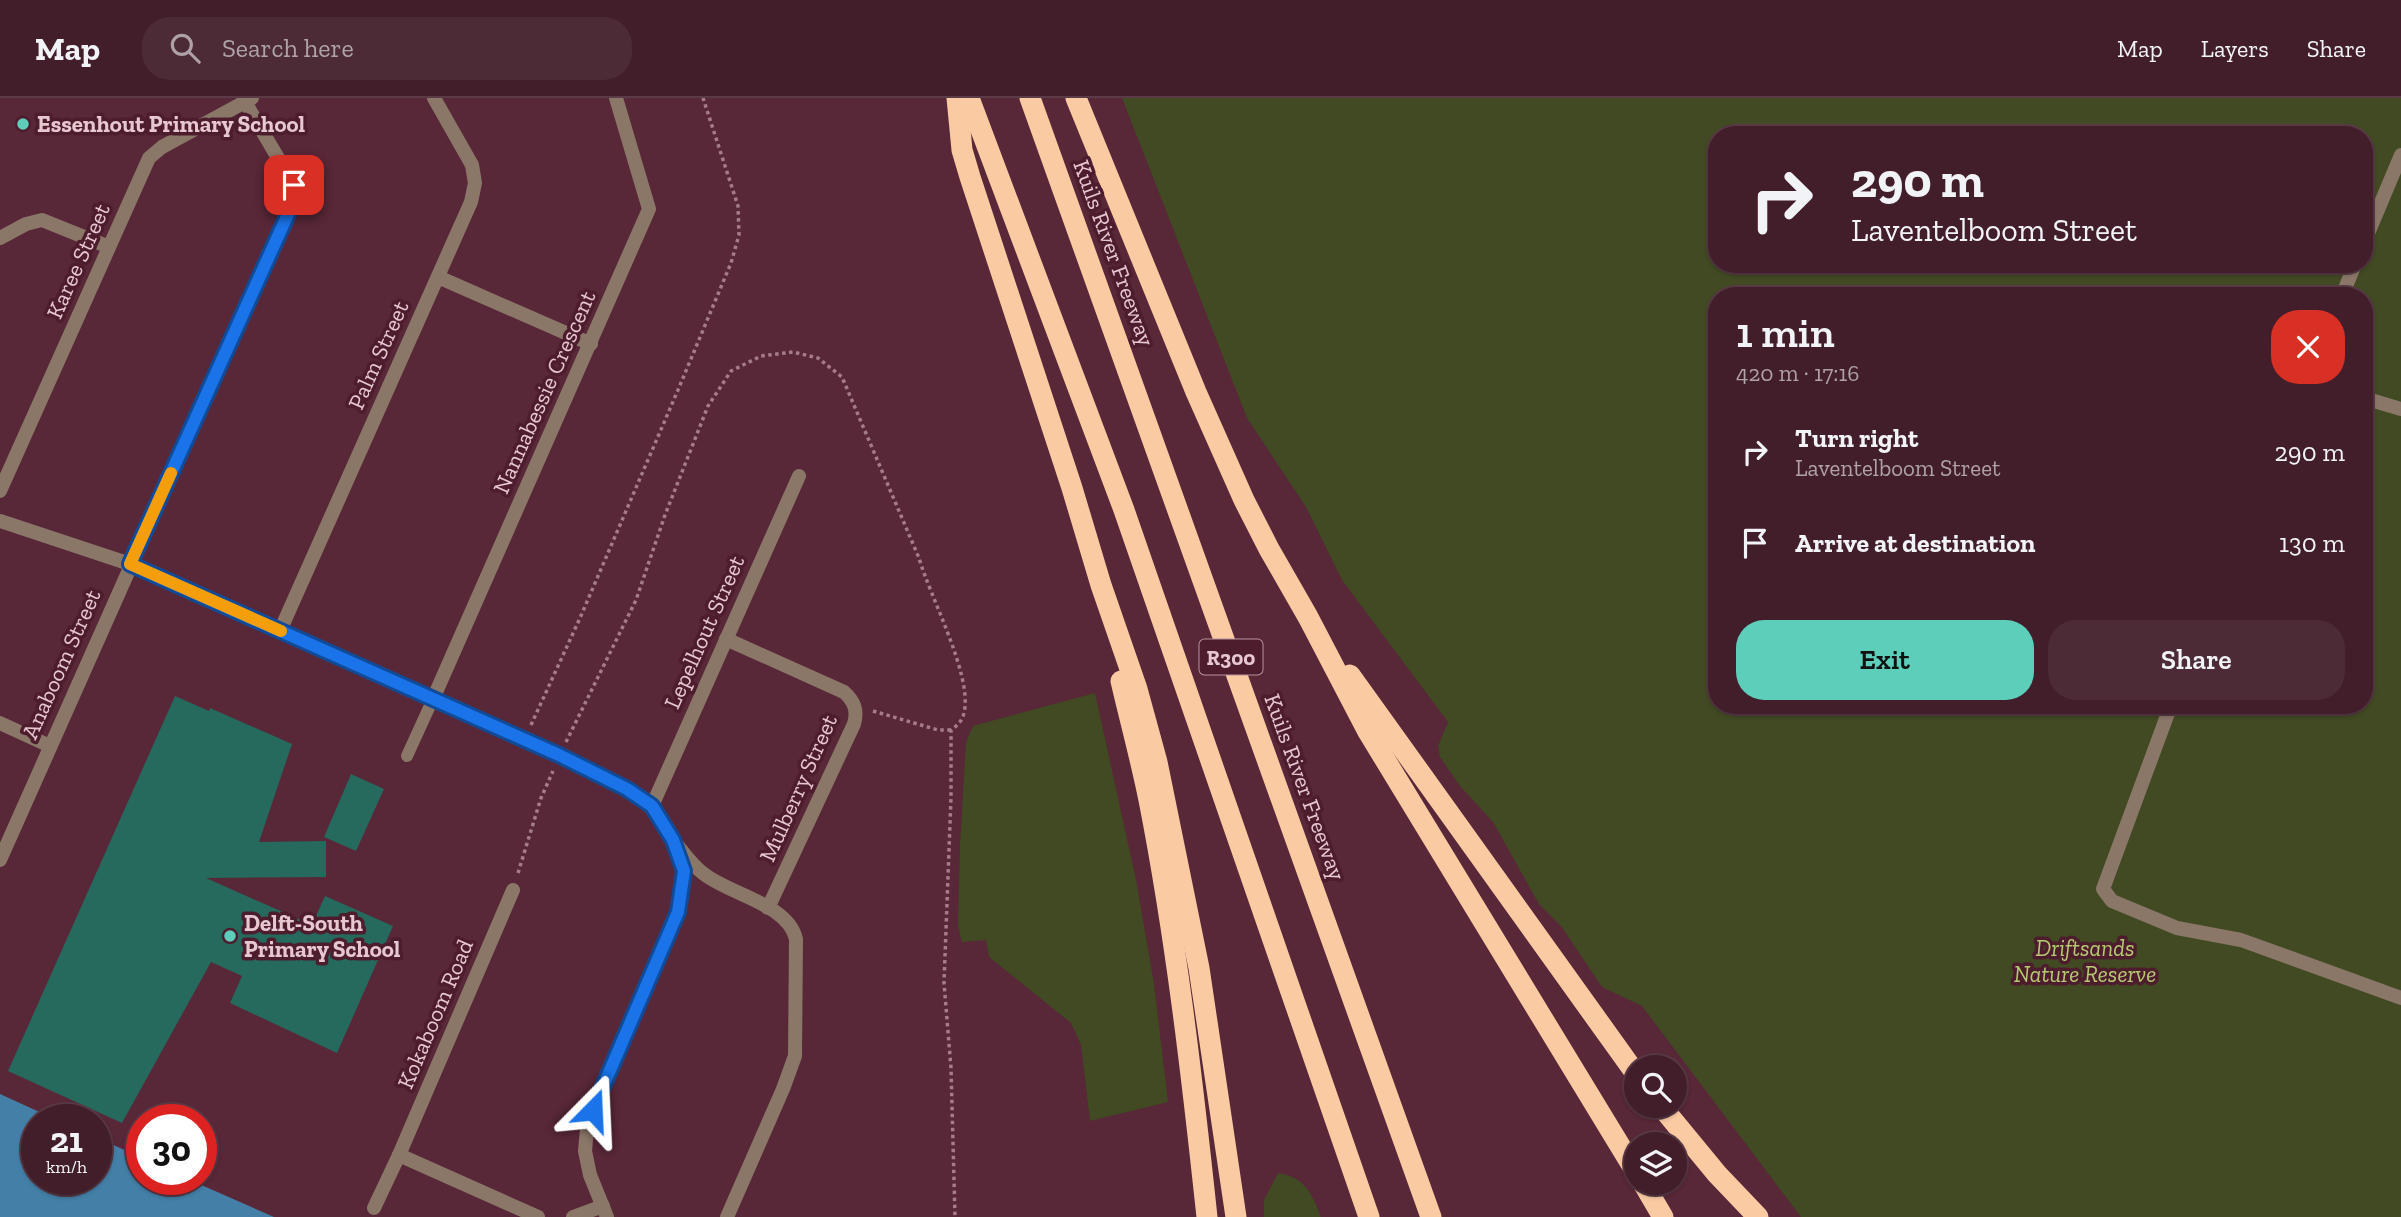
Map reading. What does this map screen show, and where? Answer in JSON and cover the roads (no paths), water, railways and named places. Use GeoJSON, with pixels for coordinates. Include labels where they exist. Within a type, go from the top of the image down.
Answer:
{"type":"FeatureCollection","features":[{"type":"Feature","properties":{"kind":"highway"},"geometry":{"type":"LineString","coordinates":[[957,98],[962,150],[970,177],[1101,585],[1138,689],[1157,762],[1175,841],[1214,1060],[1236,1217]]}},
{"type":"Feature","properties":{"kind":"highway","name":"R300"},"geometry":{"type":"LineString","coordinates":[[969,98],[1124,510],[1369,1217]]}},
{"type":"Feature","properties":{"kind":"highway","name":"Kuils River Freeway"},"geometry":{"type":"LineString","coordinates":[[1030,98],[1431,1217]]}},
{"type":"Feature","properties":{"kind":"highway"},"geometry":{"type":"LineString","coordinates":[[1076,98],[1201,404],[1244,500],[1367,730],[1624,1152]]}},
{"type":"Feature","properties":{"kind":"highway"},"geometry":{"type":"LineString","coordinates":[[1101,585],[1148,796],[1164,884],[1187,1033],[1207,1217]]}},
{"type":"Feature","properties":{"kind":"highway"},"geometry":{"type":"LineString","coordinates":[[1308,617],[1624,1057]]}},
{"type":"Feature","properties":{"kind":"highway"},"geometry":{"type":"LineString","coordinates":[[1671,1118],[1717,1174],[1758,1217]]}},
{"type":"Feature","properties":{"kind":"highway"},"geometry":{"type":"LineString","coordinates":[[1650,1195],[1663,1217]]}},
{"type":"Feature","properties":{"kind":"street","name":"Palm Street"},"geometry":{"type":"LineString","coordinates":[[280,631],[471,202],[475,183],[472,165],[434,98]]}},
{"type":"Feature","properties":{"kind":"street","name":"Nannabessie Crescent"},"geometry":{"type":"LineString","coordinates":[[433,699],[649,209],[616,98]]}},
{"type":"Feature","properties":{"kind":"street","name":"Karee Street"},"geometry":{"type":"LineString","coordinates":[[0,491],[146,164],[153,153],[248,100]]}},
{"type":"Feature","properties":{"kind":"street","name":"Anaboom Street"},"geometry":{"type":"LineString","coordinates":[[0,860],[295,197],[294,185],[248,100]]}},
{"type":"Feature","properties":{"kind":"street"},"geometry":{"type":"LineString","coordinates":[[2373,222],[2401,155]]}},
{"type":"Feature","properties":{"kind":"street"},"geometry":{"type":"LineString","coordinates":[[0,239],[26,224],[42,220],[109,247]]}},
{"type":"Feature","properties":{"kind":"street"},"geometry":{"type":"LineString","coordinates":[[438,277],[591,344]]}},
{"type":"Feature","properties":{"kind":"street"},"geometry":{"type":"LineString","coordinates":[[2373,401],[2401,409]]}},
{"type":"Feature","properties":{"kind":"street","name":"Lepelhout Street"},"geometry":{"type":"LineString","coordinates":[[652,806],[799,476]]}},
{"type":"Feature","properties":{"kind":"street"},"geometry":{"type":"LineString","coordinates":[[0,521],[130,564],[559,755],[627,789],[652,806],[673,840],[704,874],[787,919],[796,939],[795,1056],[727,1217]]}},
{"type":"Feature","properties":{"kind":"street","name":"Mulberry Street"},"geometry":{"type":"LineString","coordinates":[[726,639],[844,692],[854,706],[855,724],[768,908]]}},
{"type":"Feature","properties":{"kind":"street"},"geometry":{"type":"LineString","coordinates":[[2168,714],[2102,889],[2112,901],[2177,928],[2241,940],[2401,998]]}},
{"type":"Feature","properties":{"kind":"street"},"geometry":{"type":"LineString","coordinates":[[0,723],[50,746]]}},
{"type":"Feature","properties":{"kind":"street"},"geometry":{"type":"LineString","coordinates":[[573,1217],[605,1212],[590,1175],[585,1151],[586,1129],[678,912],[684,871],[673,840]]}},
{"type":"Feature","properties":{"kind":"street","name":"Kokaboom Road"},"geometry":{"type":"LineString","coordinates":[[374,1208],[513,890]]}},
{"type":"Feature","properties":{"kind":"street"},"geometry":{"type":"LineString","coordinates":[[399,1155],[538,1217]]}},
{"type":"Feature","properties":{"kind":"lane"},"geometry":{"type":"LineString","coordinates":[[407,756],[433,699]]}},
{"type":"Feature","properties":{"kind":"water"},"geometry":{"type":"Polygon","coordinates":[[[0,1094],[22,1104],[21,1195],[112,1195],[112,1144],[126,1151],[126,1195],[217,1195],[217,1192],[274,1217],[0,1217],[0,1094]]]}},
{"type":"Feature","properties":{"kind":"place","name":"Essenhout Primary School"},"geometry":{"type":"Point","coordinates":[23,124]}},
{"type":"Feature","properties":{"kind":"place","name":"Delft-South Primary School"},"geometry":{"type":"Point","coordinates":[230,936]}},
{"type":"Feature","properties":{"kind":"park label","name":"Driftsands Nature Reserve"},"geometry":{"type":"Point","coordinates":[2085,961]}}]}
